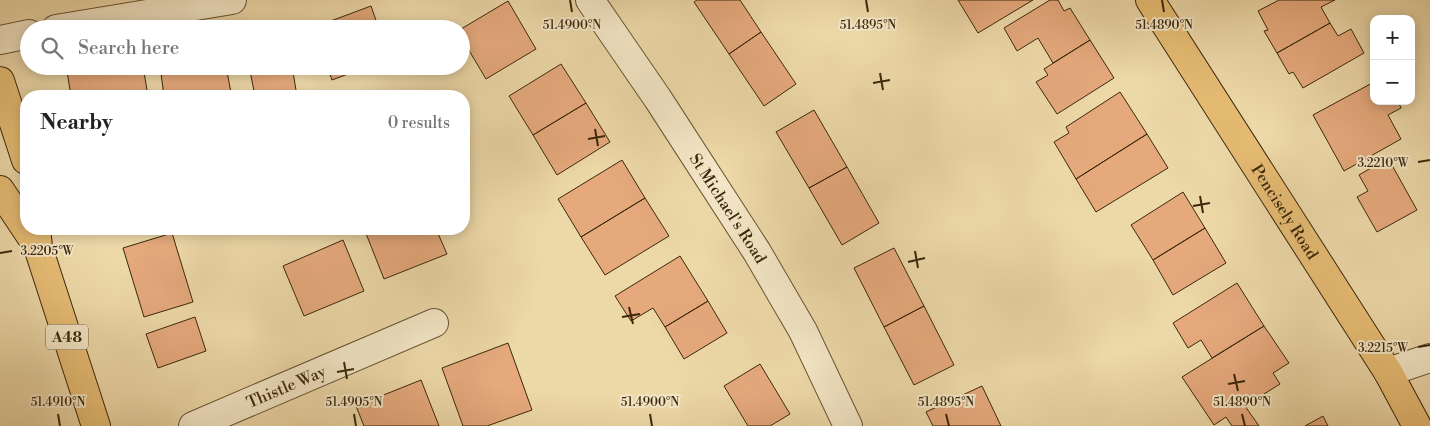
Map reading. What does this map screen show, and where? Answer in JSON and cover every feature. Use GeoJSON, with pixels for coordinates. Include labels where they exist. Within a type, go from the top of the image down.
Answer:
{"type":"FeatureCollection","features":[{"type":"Feature","properties":{"kind":"main road","name":"Pencisely Road"},"geometry":{"type":"LineString","coordinates":[[1150,0],[1388,372],[1417,426]]}},
{"type":"Feature","properties":{"kind":"main road"},"geometry":{"type":"LineString","coordinates":[[0,81],[20,142]]}},
{"type":"Feature","properties":{"kind":"main road","name":"A48"},"geometry":{"type":"LineString","coordinates":[[0,190],[20,216]]}},
{"type":"Feature","properties":{"kind":"main road","name":"A48"},"geometry":{"type":"LineString","coordinates":[[37,238],[96,426]]}},
{"type":"Feature","properties":{"kind":"street"},"geometry":{"type":"LineString","coordinates":[[111,20],[232,0]]}},
{"type":"Feature","properties":{"kind":"street","name":"St Michael's Road"},"geometry":{"type":"LineString","coordinates":[[590,0],[658,99],[757,252],[803,331],[848,426]]}},
{"type":"Feature","properties":{"kind":"street"},"geometry":{"type":"LineString","coordinates":[[0,40],[20,36]]}},
{"type":"Feature","properties":{"kind":"street","name":"Thistle Way"},"geometry":{"type":"LineString","coordinates":[[193,426],[434,323]]}},
{"type":"Feature","properties":{"kind":"street"},"geometry":{"type":"LineString","coordinates":[[1388,372],[1430,358]]}},
{"type":"Feature","properties":{"kind":"building"},"geometry":{"type":"Polygon","coordinates":[[[697,0],[740,0],[761,32],[729,54],[694,2],[697,0]]]}},
{"type":"Feature","properties":{"kind":"building"},"geometry":{"type":"Polygon","coordinates":[[[958,0],[1033,0],[978,33],[958,0]]]}},
{"type":"Feature","properties":{"kind":"building"},"geometry":{"type":"Polygon","coordinates":[[[1050,0],[1058,0],[1064,11],[1070,8],[1090,40],[1053,63],[1038,38],[1017,51],[1004,28],[1050,0]]]}},
{"type":"Feature","properties":{"kind":"building"},"geometry":{"type":"Polygon","coordinates":[[[1279,0],[1335,0],[1321,7],[1330,23],[1277,53],[1264,31],[1268,30],[1258,11],[1279,0]]]}},
{"type":"Feature","properties":{"kind":"building"},"geometry":{"type":"Polygon","coordinates":[[[508,1],[536,49],[486,79],[470,52],[470,24],[508,1]]]}},
{"type":"Feature","properties":{"kind":"building"},"geometry":{"type":"Polygon","coordinates":[[[371,6],[376,20],[333,20],[371,6]]]}},
{"type":"Feature","properties":{"kind":"building"},"geometry":{"type":"Polygon","coordinates":[[[1330,23],[1338,36],[1351,29],[1364,53],[1303,88],[1293,72],[1289,74],[1277,53],[1330,23]]]}},
{"type":"Feature","properties":{"kind":"building"},"geometry":{"type":"Polygon","coordinates":[[[761,32],[796,84],[764,106],[729,54],[761,32]]]}},
{"type":"Feature","properties":{"kind":"building"},"geometry":{"type":"Polygon","coordinates":[[[1090,40],[1114,78],[1057,114],[1036,82],[1048,75],[1044,69],[1090,40]]]}},
{"type":"Feature","properties":{"kind":"building"},"geometry":{"type":"Polygon","coordinates":[[[561,64],[586,103],[533,135],[509,96],[561,64]]]}},
{"type":"Feature","properties":{"kind":"building"},"geometry":{"type":"Polygon","coordinates":[[[68,75],[144,75],[147,90],[70,90],[68,75]]]}},
{"type":"Feature","properties":{"kind":"building"},"geometry":{"type":"Polygon","coordinates":[[[161,75],[228,75],[230,90],[163,90],[161,75]]]}},
{"type":"Feature","properties":{"kind":"building"},"geometry":{"type":"Polygon","coordinates":[[[251,75],[294,75],[296,90],[254,90],[251,75]]]}},
{"type":"Feature","properties":{"kind":"building"},"geometry":{"type":"Polygon","coordinates":[[[330,75],[345,75],[332,80],[330,75]]]}},
{"type":"Feature","properties":{"kind":"building"},"geometry":{"type":"Polygon","coordinates":[[[1370,84],[1370,105],[1400,105],[1401,108],[1388,115],[1401,139],[1344,171],[1313,115],[1370,84]]]}},
{"type":"Feature","properties":{"kind":"building"},"geometry":{"type":"Polygon","coordinates":[[[1120,92],[1147,134],[1076,179],[1054,142],[1069,133],[1066,127],[1120,92]]]}},
{"type":"Feature","properties":{"kind":"building"},"geometry":{"type":"Polygon","coordinates":[[[586,103],[610,142],[557,175],[533,135],[586,103]]]}},
{"type":"Feature","properties":{"kind":"building"},"geometry":{"type":"Polygon","coordinates":[[[814,110],[847,167],[809,188],[776,132],[814,110]]]}},
{"type":"Feature","properties":{"kind":"building"},"geometry":{"type":"Polygon","coordinates":[[[1147,134],[1168,168],[1096,212],[1076,179],[1147,134]]]}},
{"type":"Feature","properties":{"kind":"building"},"geometry":{"type":"Polygon","coordinates":[[[1388,158],[1417,210],[1377,232],[1357,197],[1368,191],[1359,175],[1388,158]]]}},
{"type":"Feature","properties":{"kind":"building"},"geometry":{"type":"Polygon","coordinates":[[[622,160],[645,198],[581,237],[558,199],[622,160]]]}},
{"type":"Feature","properties":{"kind":"building"},"geometry":{"type":"Polygon","coordinates":[[[847,167],[879,223],[842,245],[809,188],[847,167]]]}},
{"type":"Feature","properties":{"kind":"building"},"geometry":{"type":"Polygon","coordinates":[[[1183,192],[1205,228],[1153,260],[1131,225],[1183,192]]]}},
{"type":"Feature","properties":{"kind":"building"},"geometry":{"type":"Polygon","coordinates":[[[645,198],[669,236],[605,275],[581,237],[645,198]]]}},
{"type":"Feature","properties":{"kind":"building"},"geometry":{"type":"Polygon","coordinates":[[[1205,228],[1226,263],[1173,295],[1153,260],[1205,228]]]}},
{"type":"Feature","properties":{"kind":"building"},"geometry":{"type":"Polygon","coordinates":[[[165,235],[173,235],[193,302],[144,317],[123,248],[165,235]]]}},
{"type":"Feature","properties":{"kind":"building"},"geometry":{"type":"Polygon","coordinates":[[[367,235],[439,235],[447,254],[384,279],[367,235]]]}},
{"type":"Feature","properties":{"kind":"building"},"geometry":{"type":"Polygon","coordinates":[[[343,240],[364,291],[304,316],[283,266],[343,240]]]}},
{"type":"Feature","properties":{"kind":"building"},"geometry":{"type":"Polygon","coordinates":[[[894,248],[924,306],[884,327],[854,268],[894,248]]]}},
{"type":"Feature","properties":{"kind":"building"},"geometry":{"type":"Polygon","coordinates":[[[680,256],[708,301],[665,327],[653,308],[631,321],[615,296],[680,256]]]}},
{"type":"Feature","properties":{"kind":"building"},"geometry":{"type":"Polygon","coordinates":[[[1237,283],[1264,326],[1212,358],[1201,340],[1188,348],[1173,323],[1237,283]]]}},
{"type":"Feature","properties":{"kind":"building"},"geometry":{"type":"Polygon","coordinates":[[[708,301],[727,333],[684,359],[665,327],[708,301]]]}},
{"type":"Feature","properties":{"kind":"building"},"geometry":{"type":"Polygon","coordinates":[[[924,306],[954,365],[914,385],[884,327],[924,306]]]}},
{"type":"Feature","properties":{"kind":"building"},"geometry":{"type":"Polygon","coordinates":[[[195,317],[206,351],[158,368],[146,334],[195,317]]]}},
{"type":"Feature","properties":{"kind":"building"},"geometry":{"type":"Polygon","coordinates":[[[1264,326],[1289,363],[1273,373],[1280,384],[1245,406],[1259,426],[1232,426],[1226,417],[1214,425],[1182,377],[1264,326]]]}},
{"type":"Feature","properties":{"kind":"building"},"geometry":{"type":"Polygon","coordinates":[[[508,343],[532,410],[487,426],[463,426],[442,368],[508,343]]]}},
{"type":"Feature","properties":{"kind":"building"},"geometry":{"type":"Polygon","coordinates":[[[760,364],[790,414],[770,426],[748,426],[724,386],[760,364]]]}},
{"type":"Feature","properties":{"kind":"building"},"geometry":{"type":"Polygon","coordinates":[[[421,380],[439,426],[364,426],[356,406],[421,380]]]}},
{"type":"Feature","properties":{"kind":"building"},"geometry":{"type":"Polygon","coordinates":[[[982,386],[1001,426],[933,426],[926,412],[982,386]]]}},
{"type":"Feature","properties":{"kind":"building"},"geometry":{"type":"Polygon","coordinates":[[[1323,416],[1328,426],[1305,426],[1323,416]]]}}]}
